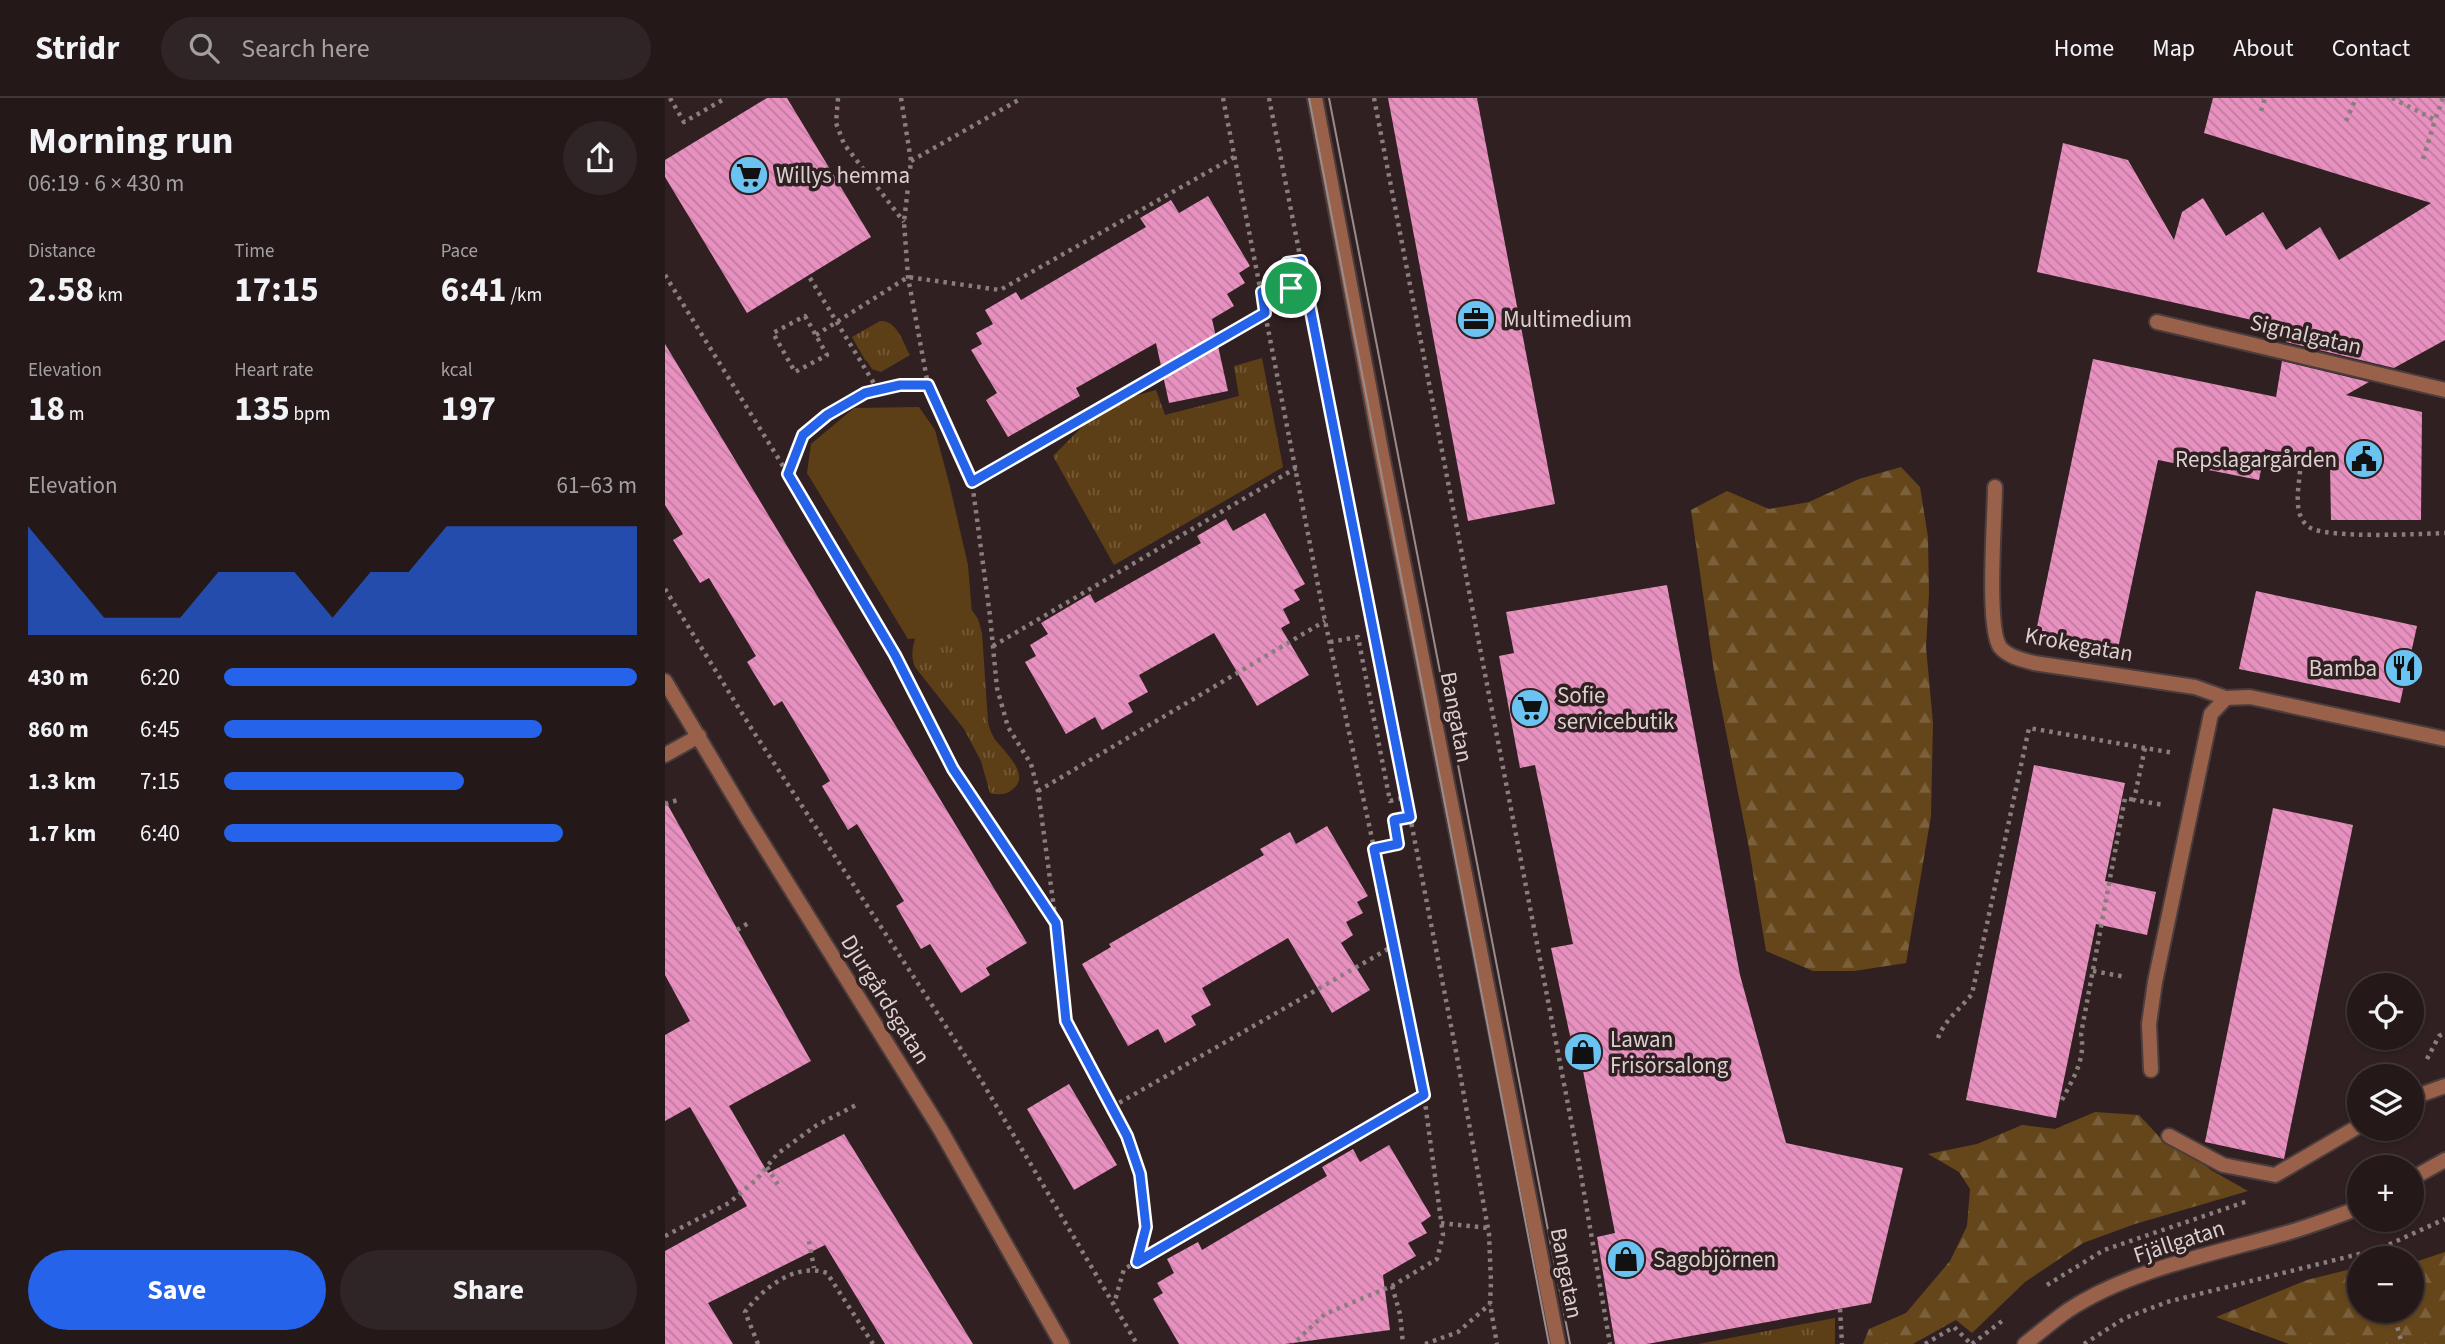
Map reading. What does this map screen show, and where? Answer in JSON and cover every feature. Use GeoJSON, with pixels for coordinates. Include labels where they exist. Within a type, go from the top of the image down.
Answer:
{"type":"FeatureCollection","features":[{"type":"Feature","properties":{"kind":"street","name":"Bangatan"},"geometry":{"type":"LineString","coordinates":[[1315,98],[1557,1344]]}},
{"type":"Feature","properties":{"kind":"street","name":"Signalgatan"},"geometry":{"type":"LineString","coordinates":[[2157,322],[2445,390]]}},
{"type":"Feature","properties":{"kind":"street","name":"Krokegatan"},"geometry":{"type":"LineString","coordinates":[[1995,488],[1994,631],[2000,647],[2013,656],[2035,663],[2195,687],[2226,698],[2250,697],[2445,739]]}},
{"type":"Feature","properties":{"kind":"street","name":"Djurgårdsgatan"},"geometry":{"type":"LineString","coordinates":[[665,681],[940,1129],[1062,1344]]}},
{"type":"Feature","properties":{"kind":"street"},"geometry":{"type":"LineString","coordinates":[[2151,1070],[2148,1024],[2201,758],[2211,714],[2226,698]]}},
{"type":"Feature","properties":{"kind":"street"},"geometry":{"type":"LineString","coordinates":[[665,755],[699,736]]}},
{"type":"Feature","properties":{"kind":"street"},"geometry":{"type":"LineString","coordinates":[[2424,1093],[2445,1086]]}},
{"type":"Feature","properties":{"kind":"street"},"geometry":{"type":"LineString","coordinates":[[2169,1136],[2223,1165],[2275,1175],[2347,1133]]}},
{"type":"Feature","properties":{"kind":"street"},"geometry":{"type":"LineString","coordinates":[[2424,1172],[2445,1160]]}},
{"type":"Feature","properties":{"kind":"street","name":"Fjällgatan"},"geometry":{"type":"LineString","coordinates":[[2025,1344],[2068,1310],[2108,1289],[2167,1267],[2284,1234],[2347,1212]]}},
{"type":"Feature","properties":{"kind":"path"},"geometry":{"type":"LineString","coordinates":[[670,98],[684,122],[726,98]]}},
{"type":"Feature","properties":{"kind":"path"},"geometry":{"type":"LineString","coordinates":[[838,98],[835,117],[844,145],[904,222]]}},
{"type":"Feature","properties":{"kind":"path"},"geometry":{"type":"LineString","coordinates":[[901,98],[911,161],[904,222],[908,277],[928,385],[972,482],[997,688],[1008,727],[1031,764],[1038,791],[1066,1021],[1127,1136],[1140,1174],[1146,1227],[1137,1262]]}},
{"type":"Feature","properties":{"kind":"path"},"geometry":{"type":"LineString","coordinates":[[911,161],[1022,98]]}},
{"type":"Feature","properties":{"kind":"path"},"geometry":{"type":"LineString","coordinates":[[1223,98],[1325,621],[1395,945],[1424,1095],[1443,1235],[1437,1259],[1392,1286],[1325,1314],[1293,1344]]}},
{"type":"Feature","properties":{"kind":"path"},"geometry":{"type":"LineString","coordinates":[[1269,98],[1455,1046],[1488,1228],[1490,1304],[1497,1344]]}},
{"type":"Feature","properties":{"kind":"path"},"geometry":{"type":"LineString","coordinates":[[1374,98],[1570,1118],[1610,1344]]}},
{"type":"Feature","properties":{"kind":"path"},"geometry":{"type":"LineString","coordinates":[[2261,111],[2265,98]]}},
{"type":"Feature","properties":{"kind":"path"},"geometry":{"type":"LineString","coordinates":[[2346,121],[2356,98]]}},
{"type":"Feature","properties":{"kind":"path"},"geometry":{"type":"LineString","coordinates":[[2392,98],[2435,120]]}},
{"type":"Feature","properties":{"kind":"path"},"geometry":{"type":"LineString","coordinates":[[2423,159],[2443,98]]}},
{"type":"Feature","properties":{"kind":"path"},"geometry":{"type":"LineString","coordinates":[[816,335],[908,277],[1000,290],[1236,156]]}},
{"type":"Feature","properties":{"kind":"path"},"geometry":{"type":"LineString","coordinates":[[1262,292],[1291,288],[1287,263],[1301,261]]}},
{"type":"Feature","properties":{"kind":"path"},"geometry":{"type":"LineString","coordinates":[[665,275],[788,474],[895,655],[953,769],[1056,923]]}},
{"type":"Feature","properties":{"kind":"path"},"geometry":{"type":"LineString","coordinates":[[810,278],[878,390]]}},
{"type":"Feature","properties":{"kind":"path"},"geometry":{"type":"LineString","coordinates":[[972,482],[1265,313]]}},
{"type":"Feature","properties":{"kind":"path"},"geometry":{"type":"LineString","coordinates":[[805,316],[816,335],[827,355],[795,372],[773,333],[805,316]]}},
{"type":"Feature","properties":{"kind":"path"},"geometry":{"type":"LineString","coordinates":[[788,474],[803,435],[827,415],[865,393],[900,385],[928,385]]}},
{"type":"Feature","properties":{"kind":"path"},"geometry":{"type":"LineString","coordinates":[[993,646],[1296,468]]}},
{"type":"Feature","properties":{"kind":"path"},"geometry":{"type":"LineString","coordinates":[[2300,471],[2297,503],[2302,518],[2309,527],[2325,531],[2390,535],[2445,533]]}},
{"type":"Feature","properties":{"kind":"path"},"geometry":{"type":"LineString","coordinates":[[665,589],[753,731],[981,1080],[1137,1344]]}},
{"type":"Feature","properties":{"kind":"path"},"geometry":{"type":"LineString","coordinates":[[1038,791],[1325,621]]}},
{"type":"Feature","properties":{"kind":"path"},"geometry":{"type":"LineString","coordinates":[[1330,642],[1358,637],[1390,801],[1406,797]]}},
{"type":"Feature","properties":{"kind":"path"},"geometry":{"type":"LineString","coordinates":[[1938,1038],[1943,1025],[1972,994],[2029,728],[2201,758]]}},
{"type":"Feature","properties":{"kind":"path"},"geometry":{"type":"LineString","coordinates":[[2134,800],[2145,748]]}},
{"type":"Feature","properties":{"kind":"path"},"geometry":{"type":"LineString","coordinates":[[2062,1100],[2080,1065],[2083,1046],[2081,1034],[2125,798],[2191,810]]}},
{"type":"Feature","properties":{"kind":"path"},"geometry":{"type":"LineString","coordinates":[[665,804],[678,800]]}},
{"type":"Feature","properties":{"kind":"path"},"geometry":{"type":"LineString","coordinates":[[1374,849],[1398,844],[1394,820],[1410,817]]}},
{"type":"Feature","properties":{"kind":"path"},"geometry":{"type":"LineString","coordinates":[[737,930],[750,922]]}},
{"type":"Feature","properties":{"kind":"path"},"geometry":{"type":"LineString","coordinates":[[1112,1107],[1395,945]]}},
{"type":"Feature","properties":{"kind":"path"},"geometry":{"type":"LineString","coordinates":[[1114,1304],[1124,1269],[1424,1095]]}},
{"type":"Feature","properties":{"kind":"path"},"geometry":{"type":"LineString","coordinates":[[665,1236],[729,1203],[757,1179],[777,1154],[817,1125],[858,1104]]}},
{"type":"Feature","properties":{"kind":"path"},"geometry":{"type":"LineString","coordinates":[[767,1167],[780,1188]]}},
{"type":"Feature","properties":{"kind":"path"},"geometry":{"type":"LineString","coordinates":[[2386,1246],[2445,1219]]}},
{"type":"Feature","properties":{"kind":"path"},"geometry":{"type":"LineString","coordinates":[[1441,1223],[1488,1228]]}},
{"type":"Feature","properties":{"kind":"path"},"geometry":{"type":"LineString","coordinates":[[809,1241],[814,1268]]}},
{"type":"Feature","properties":{"kind":"path"},"geometry":{"type":"LineString","coordinates":[[2084,1344],[2125,1318],[2167,1302],[2347,1257]]}},
{"type":"Feature","properties":{"kind":"path"},"geometry":{"type":"LineString","coordinates":[[758,1344],[745,1312],[756,1298],[789,1275],[814,1268],[827,1273],[873,1344]]}},
{"type":"Feature","properties":{"kind":"path"},"geometry":{"type":"LineString","coordinates":[[1392,1286],[1400,1314],[1403,1344]]}},
{"type":"Feature","properties":{"kind":"path"},"geometry":{"type":"LineString","coordinates":[[1425,1344],[1458,1332],[1490,1304]]}},
{"type":"Feature","properties":{"kind":"path"},"geometry":{"type":"LineString","coordinates":[[1840,1309],[1842,1344]]}},
{"type":"Feature","properties":{"kind":"path"},"geometry":{"type":"LineString","coordinates":[[2396,1323],[2402,1344]]}},
{"type":"Feature","properties":{"kind":"path"},"geometry":{"type":"LineString","coordinates":[[1925,1344],[1954,1327],[1971,1344]]}},
{"type":"Feature","properties":{"kind":"green space"},"geometry":{"type":"Polygon","coordinates":[[[880,321],[895,328],[910,355],[881,372],[872,369],[852,337],[880,321]]]}},
{"type":"Feature","properties":{"kind":"green space"},"geometry":{"type":"Polygon","coordinates":[[[1262,358],[1283,467],[1114,565],[1053,456],[1086,423],[1131,397],[1156,390],[1165,415],[1239,396],[1234,366],[1262,358]]]}},
{"type":"Feature","properties":{"kind":"green space"},"geometry":{"type":"Polygon","coordinates":[[[919,407],[935,430],[950,487],[968,565],[972,614],[941,637],[908,639],[807,473],[811,444],[854,408],[919,407]]]}},
{"type":"Feature","properties":{"kind":"green space"},"geometry":{"type":"Polygon","coordinates":[[[1901,467],[1920,487],[1928,537],[1926,647],[1933,723],[1931,816],[1906,963],[1854,971],[1813,971],[1766,951],[1714,671],[1691,510],[1727,491],[1769,509],[1809,502],[1859,479],[1901,467]]]}},
{"type":"Feature","properties":{"kind":"green space"},"geometry":{"type":"Polygon","coordinates":[[[969,606],[978,619],[982,633],[989,726],[994,738],[1018,770],[1018,784],[1005,794],[990,793],[981,761],[964,729],[915,667],[913,658],[917,632],[969,606]]]}},
{"type":"Feature","properties":{"kind":"green space"},"geometry":{"type":"Polygon","coordinates":[[[2095,1112],[2139,1115],[2166,1144],[2191,1154],[2211,1170],[2248,1191],[2135,1224],[2083,1243],[2025,1282],[1972,1333],[1956,1320],[1913,1344],[1863,1344],[1869,1329],[1906,1313],[1950,1261],[1967,1226],[1970,1189],[1959,1172],[1928,1154],[1977,1144],[2022,1125],[2055,1129],[2095,1112]]]}},
{"type":"Feature","properties":{"kind":"green space"},"geometry":{"type":"Polygon","coordinates":[[[2445,1252],[2445,1344],[2289,1344],[2216,1317],[2307,1280],[2347,1270],[2347,1323],[2424,1323],[2424,1259],[2445,1252]]]}},
{"type":"Feature","properties":{"kind":"green space"},"geometry":{"type":"Polygon","coordinates":[[[1835,1318],[1835,1344],[1698,1344],[1835,1318]]]}},
{"type":"Feature","properties":{"kind":"building"},"geometry":{"type":"Polygon","coordinates":[[[767,98],[787,98],[871,237],[747,313],[665,177],[665,160],[767,98]]]}},
{"type":"Feature","properties":{"kind":"building"},"geometry":{"type":"Polygon","coordinates":[[[1388,98],[1477,98],[1555,504],[1468,521],[1388,98]]]}},
{"type":"Feature","properties":{"kind":"building"},"geometry":{"type":"Polygon","coordinates":[[[2213,98],[2445,98],[2445,340],[2394,368],[2286,342],[2288,328],[2037,272],[2063,143],[2128,160],[2174,240],[2182,212],[2203,198],[2226,236],[2263,212],[2286,250],[2320,227],[2339,260],[2431,203],[2204,133],[2213,98]]]}},
{"type":"Feature","properties":{"kind":"building"},"geometry":{"type":"Polygon","coordinates":[[[1208,196],[1250,266],[1239,273],[1245,283],[1227,294],[1234,306],[1212,319],[1228,391],[1169,403],[1156,343],[1076,388],[1080,396],[1008,437],[986,400],[997,393],[971,350],[982,344],[976,333],[993,324],[985,310],[1016,292],[1021,300],[1146,227],[1140,218],[1171,200],[1179,213],[1208,196]]]}},
{"type":"Feature","properties":{"kind":"building"},"geometry":{"type":"Polygon","coordinates":[[[665,344],[1027,943],[986,968],[990,975],[961,993],[930,944],[921,949],[896,906],[904,901],[857,824],[848,830],[822,786],[830,781],[782,701],[774,706],[747,662],[756,656],[709,578],[700,583],[673,540],[683,534],[665,505],[665,344]]]}},
{"type":"Feature","properties":{"kind":"building"},"geometry":{"type":"Polygon","coordinates":[[[2093,359],[2276,397],[2282,361],[2369,382],[2346,395],[2422,412],[2421,520],[2331,520],[2330,465],[2265,449],[2259,480],[2158,460],[2116,658],[2034,641],[2093,359]]]}},
{"type":"Feature","properties":{"kind":"building"},"geometry":{"type":"Polygon","coordinates":[[[1265,513],[1305,584],[1294,590],[1300,600],[1283,609],[1290,623],[1281,628],[1309,675],[1257,706],[1214,633],[1139,675],[1148,692],[1128,703],[1133,712],[1102,730],[1095,717],[1066,734],[1025,662],[1036,656],[1030,645],[1048,634],[1041,623],[1090,594],[1095,603],[1201,543],[1197,536],[1226,519],[1233,531],[1265,513]]]}},
{"type":"Feature","properties":{"kind":"building"},"geometry":{"type":"Polygon","coordinates":[[[1667,585],[1740,975],[1786,1143],[1903,1168],[1871,1303],[1647,1344],[1615,1344],[1597,1237],[1615,1233],[1582,1066],[1577,1068],[1551,948],[1573,944],[1535,765],[1520,768],[1499,656],[1514,653],[1506,612],[1667,585]]]}},
{"type":"Feature","properties":{"kind":"building"},"geometry":{"type":"Polygon","coordinates":[[[2256,591],[2417,626],[2400,703],[2239,669],[2256,591]]]}},
{"type":"Feature","properties":{"kind":"building"},"geometry":{"type":"Polygon","coordinates":[[[2034,765],[2125,783],[2105,881],[2156,892],[2147,935],[2096,924],[2056,1118],[1966,1100],[2034,765]]]}},
{"type":"Feature","properties":{"kind":"building"},"geometry":{"type":"Polygon","coordinates":[[[665,800],[811,1061],[729,1106],[768,1173],[844,1134],[973,1344],[885,1344],[825,1245],[708,1303],[733,1344],[665,1344],[665,1251],[747,1206],[690,1107],[665,1121],[665,1035],[690,1021],[665,975],[665,800]]]}},
{"type":"Feature","properties":{"kind":"building"},"geometry":{"type":"Polygon","coordinates":[[[2273,808],[2353,825],[2284,1159],[2205,1142],[2273,808]]]}},
{"type":"Feature","properties":{"kind":"building"},"geometry":{"type":"Polygon","coordinates":[[[1327,826],[1368,896],[1357,902],[1363,913],[1346,922],[1353,935],[1341,943],[1370,990],[1332,1013],[1288,938],[1202,988],[1211,1005],[1191,1016],[1196,1025],[1165,1043],[1158,1029],[1128,1046],[1082,964],[1111,947],[1109,944],[1264,855],[1260,849],[1290,832],[1296,844],[1327,826]]]}},
{"type":"Feature","properties":{"kind":"building"},"geometry":{"type":"Polygon","coordinates":[[[1069,1084],[1117,1165],[1074,1190],[1027,1109],[1069,1084]]]}},
{"type":"Feature","properties":{"kind":"building"},"geometry":{"type":"Polygon","coordinates":[[[1389,1145],[1431,1216],[1421,1223],[1427,1233],[1408,1243],[1416,1256],[1383,1275],[1390,1330],[1285,1344],[1179,1344],[1153,1299],[1163,1293],[1157,1283],[1174,1273],[1167,1259],[1198,1242],[1202,1250],[1327,1176],[1322,1167],[1353,1149],[1360,1162],[1389,1145]]]}},
{"type":"Feature","properties":{"kind":"tram line"},"geometry":{"type":"LineString","coordinates":[[1309,98],[1549,1344]]}},
{"type":"Feature","properties":{"kind":"tram line"},"geometry":{"type":"LineString","coordinates":[[1329,98],[1570,1344]]}},
{"type":"Feature","properties":{"kind":"place","name":"Willys hemma"},"geometry":{"type":"Point","coordinates":[749,175]}},
{"type":"Feature","properties":{"kind":"place","name":"Multimedium"},"geometry":{"type":"Point","coordinates":[1476,319]}},
{"type":"Feature","properties":{"kind":"place","name":"Repslagargården"},"geometry":{"type":"Point","coordinates":[2364,459]}},
{"type":"Feature","properties":{"kind":"place","name":"Bamba"},"geometry":{"type":"Point","coordinates":[2404,668]}},
{"type":"Feature","properties":{"kind":"place","name":"Sofie servicebutik"},"geometry":{"type":"Point","coordinates":[1530,708]}},
{"type":"Feature","properties":{"kind":"place","name":"Lawan Frisörsalong"},"geometry":{"type":"Point","coordinates":[1583,1052]}},
{"type":"Feature","properties":{"kind":"place","name":"Sagobjörnen"},"geometry":{"type":"Point","coordinates":[1626,1259]}},
{"type":"Feature","properties":{"kind":"route"},"geometry":{"type":"LineString","coordinates":[[1301,261],[1410,817],[1394,820],[1398,844],[1374,849],[1424,1095],[1137,1262],[1146,1227],[1140,1174],[1127,1136],[1066,1021],[1056,923],[953,769],[895,655],[788,474],[803,435],[827,415],[865,393],[900,385],[928,385],[972,482],[1265,313],[1262,292],[1291,288],[1287,263],[1301,261]]}}]}
